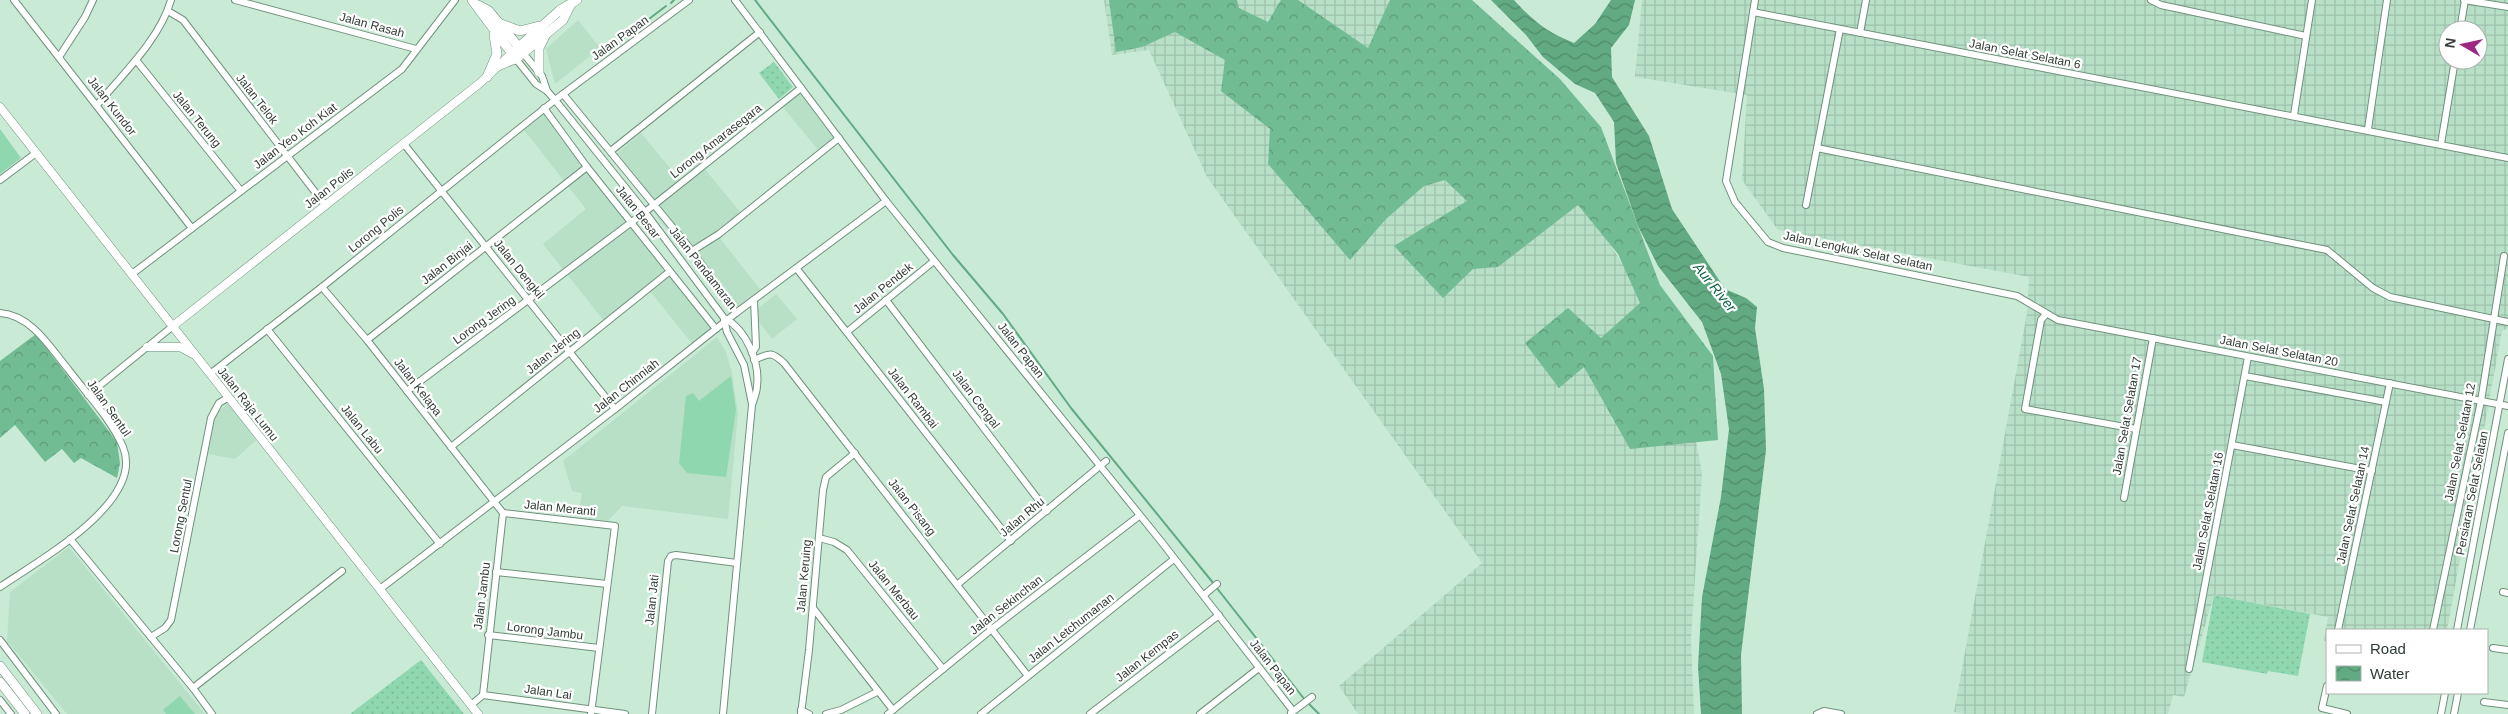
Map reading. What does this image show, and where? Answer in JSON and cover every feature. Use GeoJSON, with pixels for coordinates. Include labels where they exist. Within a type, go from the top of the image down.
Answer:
{"type":"FeatureCollection","features":[{"type":"Feature","properties":{"kind":"main road"},"geometry":{"type":"LineString","coordinates":[[474,2],[489,11],[495,25],[517,53],[544,30],[560,10],[574,3]]}},
{"type":"Feature","properties":{"kind":"main road"},"geometry":{"type":"LineString","coordinates":[[495,25],[520,31],[544,30]]}},
{"type":"Feature","properties":{"kind":"main road"},"geometry":{"type":"LineString","coordinates":[[488,77],[497,54],[495,25]]}},
{"type":"Feature","properties":{"kind":"main road"},"geometry":{"type":"LineString","coordinates":[[542,75],[539,48],[544,30]]}},
{"type":"Feature","properties":{"kind":"main road"},"geometry":{"type":"LineString","coordinates":[[0,666],[37,714]]}},
{"type":"Feature","properties":{"kind":"main road"},"geometry":{"type":"LineString","coordinates":[[0,682],[25,714]]}},
{"type":"Feature","properties":{"kind":"street","name":"Jalan Kundor"},"geometry":{"type":"LineString","coordinates":[[14,0],[191,227]]}},
{"type":"Feature","properties":{"kind":"street"},"geometry":{"type":"LineString","coordinates":[[59,57],[85,17],[93,0]]}},
{"type":"Feature","properties":{"kind":"street"},"geometry":{"type":"LineString","coordinates":[[97,106],[136,60],[168,11],[171,0]]}},
{"type":"Feature","properties":{"kind":"street","name":"Jalan Rasah"},"geometry":{"type":"LineString","coordinates":[[234,0],[416,49]]}},
{"type":"Feature","properties":{"kind":"street","name":"Jalan Yeo Koh Kiat"},"geometry":{"type":"LineString","coordinates":[[132,274],[191,227],[402,69],[455,0]]}},
{"type":"Feature","properties":{"kind":"street","name":"Jalan Papan"},"geometry":{"type":"LineString","coordinates":[[554,100],[689,0]]}},
{"type":"Feature","properties":{"kind":"street"},"geometry":{"type":"LineString","coordinates":[[1752,22],[1768,15],[1756,0]]}},
{"type":"Feature","properties":{"kind":"street","name":"Jalan Lengkuk Selat Selatan"},"geometry":{"type":"LineString","coordinates":[[1756,0],[1726,181],[1735,202],[1768,242],[1783,248],[2017,296],[2046,314]]}},
{"type":"Feature","properties":{"kind":"street"},"geometry":{"type":"LineString","coordinates":[[1860,33],[1866,0]]}},
{"type":"Feature","properties":{"kind":"street"},"geometry":{"type":"LineString","coordinates":[[2151,0],[2160,6],[2306,36]]}},
{"type":"Feature","properties":{"kind":"street"},"geometry":{"type":"LineString","coordinates":[[2294,115],[2312,0]]}},
{"type":"Feature","properties":{"kind":"street"},"geometry":{"type":"LineString","coordinates":[[2368,129],[2387,0]]}},
{"type":"Feature","properties":{"kind":"street"},"geometry":{"type":"LineString","coordinates":[[2462,20],[2465,0],[2508,7]]}},
{"type":"Feature","properties":{"kind":"street","name":"Jalan Papan"},"geometry":{"type":"LineString","coordinates":[[740,1],[760,32],[886,201],[990,328],[1174,560],[1207,593],[1218,615],[1292,712]]}},
{"type":"Feature","properties":{"kind":"street","name":"Jalan Telok"},"geometry":{"type":"LineString","coordinates":[[168,11],[182,20],[325,205]]}},
{"type":"Feature","properties":{"kind":"street","name":"Jalan Selat Selatan 6"},"geometry":{"type":"LineString","coordinates":[[1753,12],[2368,129],[2508,158]]}},
{"type":"Feature","properties":{"kind":"street"},"geometry":{"type":"LineString","coordinates":[[1806,205],[1840,29]]}},
{"type":"Feature","properties":{"kind":"street"},"geometry":{"type":"LineString","coordinates":[[612,150],[760,32]]}},
{"type":"Feature","properties":{"kind":"street"},"geometry":{"type":"LineString","coordinates":[[517,53],[542,75],[547,91]]}},
{"type":"Feature","properties":{"kind":"street","name":"Jalan Polis"},"geometry":{"type":"LineString","coordinates":[[172,326],[517,53]]}},
{"type":"Feature","properties":{"kind":"street","name":"Jalan Pandamaran"},"geometry":{"type":"LineString","coordinates":[[517,53],[536,84],[547,91],[644,212],[726,320],[736,326],[753,356],[758,386],[752,405],[722,714]]}},
{"type":"Feature","properties":{"kind":"street","name":"Jalan Terung"},"geometry":{"type":"LineString","coordinates":[[136,60],[241,191]]}},
{"type":"Feature","properties":{"kind":"street"},"geometry":{"type":"LineString","coordinates":[[2441,144],[2453,70]]}},
{"type":"Feature","properties":{"kind":"street","name":"Lorong Amarasegara"},"geometry":{"type":"LineString","coordinates":[[644,212],[801,88]]}},
{"type":"Feature","properties":{"kind":"street","name":"Jalan Besar"},"geometry":{"type":"LineString","coordinates":[[563,94],[612,150],[692,251],[736,313]]}},
{"type":"Feature","properties":{"kind":"street","name":"Lorong Polis"},"geometry":{"type":"LineString","coordinates":[[210,374],[322,287],[554,100]]}},
{"type":"Feature","properties":{"kind":"street","name":"Jalan Raja Lumu"},"geometry":{"type":"LineString","coordinates":[[0,107],[476,713]]}},
{"type":"Feature","properties":{"kind":"street","name":"Jalan Besar"},"geometry":{"type":"LineString","coordinates":[[544,108],[587,167],[716,329]]}},
{"type":"Feature","properties":{"kind":"street"},"geometry":{"type":"LineString","coordinates":[[692,251],[718,234],[839,138]]}},
{"type":"Feature","properties":{"kind":"street","name":"Jalan Dengkil"},"geometry":{"type":"LineString","coordinates":[[404,144],[616,409]]}},
{"type":"Feature","properties":{"kind":"street"},"geometry":{"type":"LineString","coordinates":[[1817,148],[2326,250],[2373,288],[2390,297],[2508,322]]}},
{"type":"Feature","properties":{"kind":"street"},"geometry":{"type":"LineString","coordinates":[[0,180],[36,153]]}},
{"type":"Feature","properties":{"kind":"street","name":"Jalan Binjai"},"geometry":{"type":"LineString","coordinates":[[367,340],[587,167]]}},
{"type":"Feature","properties":{"kind":"street","name":"Jalan Chinniah"},"geometry":{"type":"LineString","coordinates":[[380,589],[616,409],[726,320],[886,201]]}},
{"type":"Feature","properties":{"kind":"street","name":"Lorong Jering"},"geometry":{"type":"LineString","coordinates":[[407,391],[530,300],[644,212]]}},
{"type":"Feature","properties":{"kind":"street","name":"Jalan Selat Selatan 12"},"geometry":{"type":"LineString","coordinates":[[2433,629],[2481,401],[2504,256]]}},
{"type":"Feature","properties":{"kind":"street","name":"Jalan Pendek"},"geometry":{"type":"LineString","coordinates":[[846,332],[934,261]]}},
{"type":"Feature","properties":{"kind":"street","name":"Jalan Rambai"},"geometry":{"type":"LineString","coordinates":[[797,269],[1011,541]]}},
{"type":"Feature","properties":{"kind":"street","name":"Jalan Jering"},"geometry":{"type":"LineString","coordinates":[[451,447],[669,272]]}},
{"type":"Feature","properties":{"kind":"street","name":"Jalan Kelapa"},"geometry":{"type":"LineString","coordinates":[[322,287],[367,340],[495,502]]}},
{"type":"Feature","properties":{"kind":"street"},"geometry":{"type":"LineString","coordinates":[[753,356],[756,347],[754,300]]}},
{"type":"Feature","properties":{"kind":"street","name":"Jalan Cengal"},"geometry":{"type":"LineString","coordinates":[[886,300],[1047,510]]}},
{"type":"Feature","properties":{"kind":"street","name":"Jalan Sentul"},"geometry":{"type":"LineString","coordinates":[[0,313],[20,318],[32,326],[88,395],[123,448],[124,468],[120,484],[111,501],[70,539],[0,587]]}},
{"type":"Feature","properties":{"kind":"street"},"geometry":{"type":"LineString","coordinates":[[2046,314],[2041,320],[2025,409],[2136,429]]}},
{"type":"Feature","properties":{"kind":"street","name":"Jalan Selat Selatan 20"},"geometry":{"type":"LineString","coordinates":[[2046,314],[2058,320],[2508,406]]}},
{"type":"Feature","properties":{"kind":"street"},"geometry":{"type":"LineString","coordinates":[[726,320],[727,332],[744,365],[752,405]]}},
{"type":"Feature","properties":{"kind":"street"},"geometry":{"type":"LineString","coordinates":[[88,395],[172,326]]}},
{"type":"Feature","properties":{"kind":"street","name":"Jalan Labu"},"geometry":{"type":"LineString","coordinates":[[267,329],[440,544]]}},
{"type":"Feature","properties":{"kind":"street","name":"Jalan Selat Selatan 17"},"geometry":{"type":"LineString","coordinates":[[2124,498],[2153,338]]}},
{"type":"Feature","properties":{"kind":"street"},"geometry":{"type":"LineString","coordinates":[[147,347],[180,347],[197,356]]}},
{"type":"Feature","properties":{"kind":"street","name":"Jalan Pisang"},"geometry":{"type":"LineString","coordinates":[[753,356],[775,354],[958,584],[1028,676]]}},
{"type":"Feature","properties":{"kind":"street","name":"Jalan Selat Selatan 16"},"geometry":{"type":"LineString","coordinates":[[2189,669],[2248,357]]}},
{"type":"Feature","properties":{"kind":"street","name":"Persiaran Selat Selatan"},"geometry":{"type":"LineString","coordinates":[[2457,629],[2508,359]]}},
{"type":"Feature","properties":{"kind":"street"},"geometry":{"type":"LineString","coordinates":[[2245,376],[2386,402]]}},
{"type":"Feature","properties":{"kind":"street","name":"Jalan Selat Selatan 14"},"geometry":{"type":"LineString","coordinates":[[2338,629],[2390,383]]}},
{"type":"Feature","properties":{"kind":"street","name":"Lorong Sentul"},"geometry":{"type":"LineString","coordinates":[[151,638],[165,628],[171,620],[210,418],[219,403],[229,397]]}},
{"type":"Feature","properties":{"kind":"street","name":"Persiaran Selat Selatan"},"geometry":{"type":"LineString","coordinates":[[2470,629],[2508,434]]}},
{"type":"Feature","properties":{"kind":"street"},"geometry":{"type":"LineString","coordinates":[[2232,445],[2372,471]]}},
{"type":"Feature","properties":{"kind":"street","name":"Jalan Keruing"},"geometry":{"type":"LineString","coordinates":[[801,712],[826,477],[855,454]]}},
{"type":"Feature","properties":{"kind":"street","name":"Jalan Rhu"},"geometry":{"type":"LineString","coordinates":[[958,584],[1106,461]]}},
{"type":"Feature","properties":{"kind":"street"},"geometry":{"type":"LineString","coordinates":[[495,502],[503,513]]}},
{"type":"Feature","properties":{"kind":"street","name":"Jalan Meranti"},"geometry":{"type":"LineString","coordinates":[[503,513],[615,526],[608,584]]}},
{"type":"Feature","properties":{"kind":"street","name":"Jalan Jambu"},"geometry":{"type":"LineString","coordinates":[[483,695],[488,635],[503,513]]}},
{"type":"Feature","properties":{"kind":"street","name":"Jalan Sekinchan"},"geometry":{"type":"LineString","coordinates":[[890,712],[992,629],[1139,516]]}},
{"type":"Feature","properties":{"kind":"street","name":"Jalan Merbau"},"geometry":{"type":"LineString","coordinates":[[819,538],[834,542],[847,550],[943,669]]}},
{"type":"Feature","properties":{"kind":"street"},"geometry":{"type":"LineString","coordinates":[[70,539],[212,714]]}},
{"type":"Feature","properties":{"kind":"street","name":"Jalan Jati"},"geometry":{"type":"LineString","coordinates":[[652,714],[668,561],[671,556],[676,555],[737,563]]}},
{"type":"Feature","properties":{"kind":"street","name":"Jalan Letchumanan"},"geometry":{"type":"LineString","coordinates":[[981,714],[1174,560]]}},
{"type":"Feature","properties":{"kind":"street"},"geometry":{"type":"LineString","coordinates":[[192,688],[342,571]]}},
{"type":"Feature","properties":{"kind":"street"},"geometry":{"type":"LineString","coordinates":[[496,572],[608,584],[591,712]]}},
{"type":"Feature","properties":{"kind":"street"},"geometry":{"type":"LineString","coordinates":[[1207,593],[1217,584]]}},
{"type":"Feature","properties":{"kind":"street"},"geometry":{"type":"LineString","coordinates":[[813,608],[890,712]]}},
{"type":"Feature","properties":{"kind":"street","name":"Jalan Kempas"},"geometry":{"type":"LineString","coordinates":[[1090,714],[1218,615]]}},
{"type":"Feature","properties":{"kind":"street","name":"Lorong Jambu"},"geometry":{"type":"LineString","coordinates":[[488,635],[599,648]]}},
{"type":"Feature","properties":{"kind":"street"},"geometry":{"type":"LineString","coordinates":[[0,639],[56,714]]}},
{"type":"Feature","properties":{"kind":"street"},"geometry":{"type":"LineString","coordinates":[[2493,648],[2508,650]]}},
{"type":"Feature","properties":{"kind":"street"},"geometry":{"type":"LineString","coordinates":[[1200,714],[1259,668]]}},
{"type":"Feature","properties":{"kind":"street"},"geometry":{"type":"LineString","coordinates":[[2326,690],[2322,708],[2347,714]]}},
{"type":"Feature","properties":{"kind":"street"},"geometry":{"type":"LineString","coordinates":[[826,714],[841,710],[877,692]]}},
{"type":"Feature","properties":{"kind":"street"},"geometry":{"type":"LineString","coordinates":[[2441,714],[2445,694]]}},
{"type":"Feature","properties":{"kind":"street"},"geometry":{"type":"LineString","coordinates":[[2454,714],[2458,694]]}},
{"type":"Feature","properties":{"kind":"street"},"geometry":{"type":"LineString","coordinates":[[471,705],[483,695]]}},
{"type":"Feature","properties":{"kind":"street","name":"Jalan Lai"},"geometry":{"type":"LineString","coordinates":[[483,695],[591,712],[625,714]]}},
{"type":"Feature","properties":{"kind":"street"},"geometry":{"type":"LineString","coordinates":[[1292,712],[1300,704],[1312,697]]}},
{"type":"Feature","properties":{"kind":"street"},"geometry":{"type":"LineString","coordinates":[[0,701],[11,714]]}},
{"type":"Feature","properties":{"kind":"street"},"geometry":{"type":"LineString","coordinates":[[2484,702],[2508,705]]}},
{"type":"Feature","properties":{"kind":"street"},"geometry":{"type":"LineString","coordinates":[[801,712],[809,714]]}},
{"type":"Feature","properties":{"kind":"street"},"geometry":{"type":"LineString","coordinates":[[1818,713],[1841,714]]}},
{"type":"Feature","properties":{"kind":"shaded area"},"geometry":{"type":"Polygon","coordinates":[[[1104,0],[1401,0],[1580,195],[1681,360],[1702,473],[1691,638],[1694,714],[1358,714],[1339,686],[1482,563],[1207,177],[1149,50],[1112,55],[1104,0]]]}},
{"type":"Feature","properties":{"kind":"shaded area"},"geometry":{"type":"Polygon","coordinates":[[[1642,0],[2508,0],[2508,328],[2502,331],[2447,629],[2326,629],[2328,617],[2214,595],[2184,697],[2173,695],[2168,714],[1966,714],[1954,712],[2027,313],[2029,277],[1778,230],[1742,180],[1747,95],[1635,77],[1642,0]]]}},
{"type":"Feature","properties":{"kind":"shaded area"},"geometry":{"type":"Polygon","coordinates":[[[578,20],[600,48],[555,84],[546,49],[578,20]]]}},
{"type":"Feature","properties":{"kind":"shaded area"},"geometry":{"type":"Polygon","coordinates":[[[774,62],[793,87],[779,99],[759,73],[774,62]]]}},
{"type":"Feature","properties":{"kind":"shaded area"},"geometry":{"type":"Polygon","coordinates":[[[800,92],[836,138],[819,151],[782,106],[800,92]]]}},
{"type":"Feature","properties":{"kind":"shaded area"},"geometry":{"type":"Polygon","coordinates":[[[544,113],[712,329],[693,345],[647,287],[604,321],[543,244],[586,209],[524,130],[544,113]]]}},
{"type":"Feature","properties":{"kind":"shaded area"},"geometry":{"type":"Polygon","coordinates":[[[0,129],[21,158],[0,174],[0,129]]]}},
{"type":"Feature","properties":{"kind":"shaded area"},"geometry":{"type":"Polygon","coordinates":[[[641,133],[684,185],[704,168],[741,213],[716,233],[762,292],[739,309],[692,249],[685,254],[653,211],[659,206],[617,153],[641,133]]]}},
{"type":"Feature","properties":{"kind":"shaded area"},"geometry":{"type":"Polygon","coordinates":[[[776,294],[797,319],[772,339],[755,317],[755,311],[776,294]]]}},
{"type":"Feature","properties":{"kind":"shaded area"},"geometry":{"type":"Polygon","coordinates":[[[717,337],[726,352],[732,373],[738,414],[728,519],[622,506],[608,521],[578,517],[582,493],[572,491],[563,461],[717,337]]]}},
{"type":"Feature","properties":{"kind":"shaded area"},"geometry":{"type":"Polygon","coordinates":[[[731,376],[736,410],[726,477],[687,473],[679,463],[686,396],[693,393],[699,401],[731,376]]]}},
{"type":"Feature","properties":{"kind":"shaded area"},"geometry":{"type":"Polygon","coordinates":[[[229,402],[257,440],[235,459],[208,454],[215,415],[229,402]]]}},
{"type":"Feature","properties":{"kind":"shaded area"},"geometry":{"type":"Polygon","coordinates":[[[69,547],[205,714],[67,714],[7,641],[10,592],[69,547]]]}},
{"type":"Feature","properties":{"kind":"shaded area"},"geometry":{"type":"Polygon","coordinates":[[[2214,595],[2310,614],[2298,676],[2268,671],[2267,674],[2202,662],[2214,595]]]}},
{"type":"Feature","properties":{"kind":"shaded area"},"geometry":{"type":"Polygon","coordinates":[[[421,660],[464,714],[350,714],[421,660]]]}},
{"type":"Feature","properties":{"kind":"shaded area"},"geometry":{"type":"Polygon","coordinates":[[[180,696],[195,714],[166,714],[163,710],[180,696]]]}},
{"type":"Feature","properties":{"kind":"green space"},"geometry":{"type":"Polygon","coordinates":[[[1109,0],[1237,0],[1239,8],[1268,22],[1281,0],[1298,0],[1368,48],[1390,0],[1472,0],[1560,79],[1601,127],[1660,285],[1713,356],[1718,440],[1630,449],[1584,367],[1559,388],[1525,343],[1568,308],[1601,338],[1640,303],[1618,254],[1578,205],[1498,267],[1473,269],[1443,298],[1394,246],[1467,201],[1445,180],[1424,186],[1386,219],[1350,260],[1268,164],[1270,129],[1221,91],[1225,60],[1175,32],[1142,47],[1116,52],[1109,0]]]}},
{"type":"Feature","properties":{"kind":"green space"},"geometry":{"type":"Polygon","coordinates":[[[36,334],[117,442],[120,463],[117,478],[81,458],[74,463],[62,449],[45,462],[15,425],[0,438],[0,361],[36,334]]]}},
{"type":"Feature","properties":{"kind":"water","name":"Aur River"},"geometry":{"type":"Polygon","coordinates":[[[1491,0],[1514,0],[1541,26],[1574,43],[1595,24],[1611,0],[1635,0],[1629,25],[1611,48],[1612,77],[1649,136],[1672,209],[1725,289],[1746,298],[1757,307],[1755,328],[1764,389],[1766,450],[1741,655],[1742,714],[1701,714],[1698,666],[1702,597],[1721,497],[1729,429],[1721,374],[1702,322],[1658,266],[1638,226],[1616,163],[1614,122],[1595,93],[1575,84],[1543,57],[1526,35],[1491,0]]]}},
{"type":"Feature","properties":{"kind":"waterway"},"geometry":{"type":"LineString","coordinates":[[671,3],[674,0]]}},
{"type":"Feature","properties":{"kind":"waterway"},"geometry":{"type":"LineString","coordinates":[[755,0],[953,255],[1003,314],[1071,408],[1214,584]]}},
{"type":"Feature","properties":{"kind":"waterway"},"geometry":{"type":"LineString","coordinates":[[592,54],[607,51],[666,6]]}},
{"type":"Feature","properties":{"kind":"waterway"},"geometry":{"type":"LineString","coordinates":[[1216,587],[1305,700]]}},
{"type":"Feature","properties":{"kind":"waterway"},"geometry":{"type":"LineString","coordinates":[[1308,703],[1319,714]]}}]}
